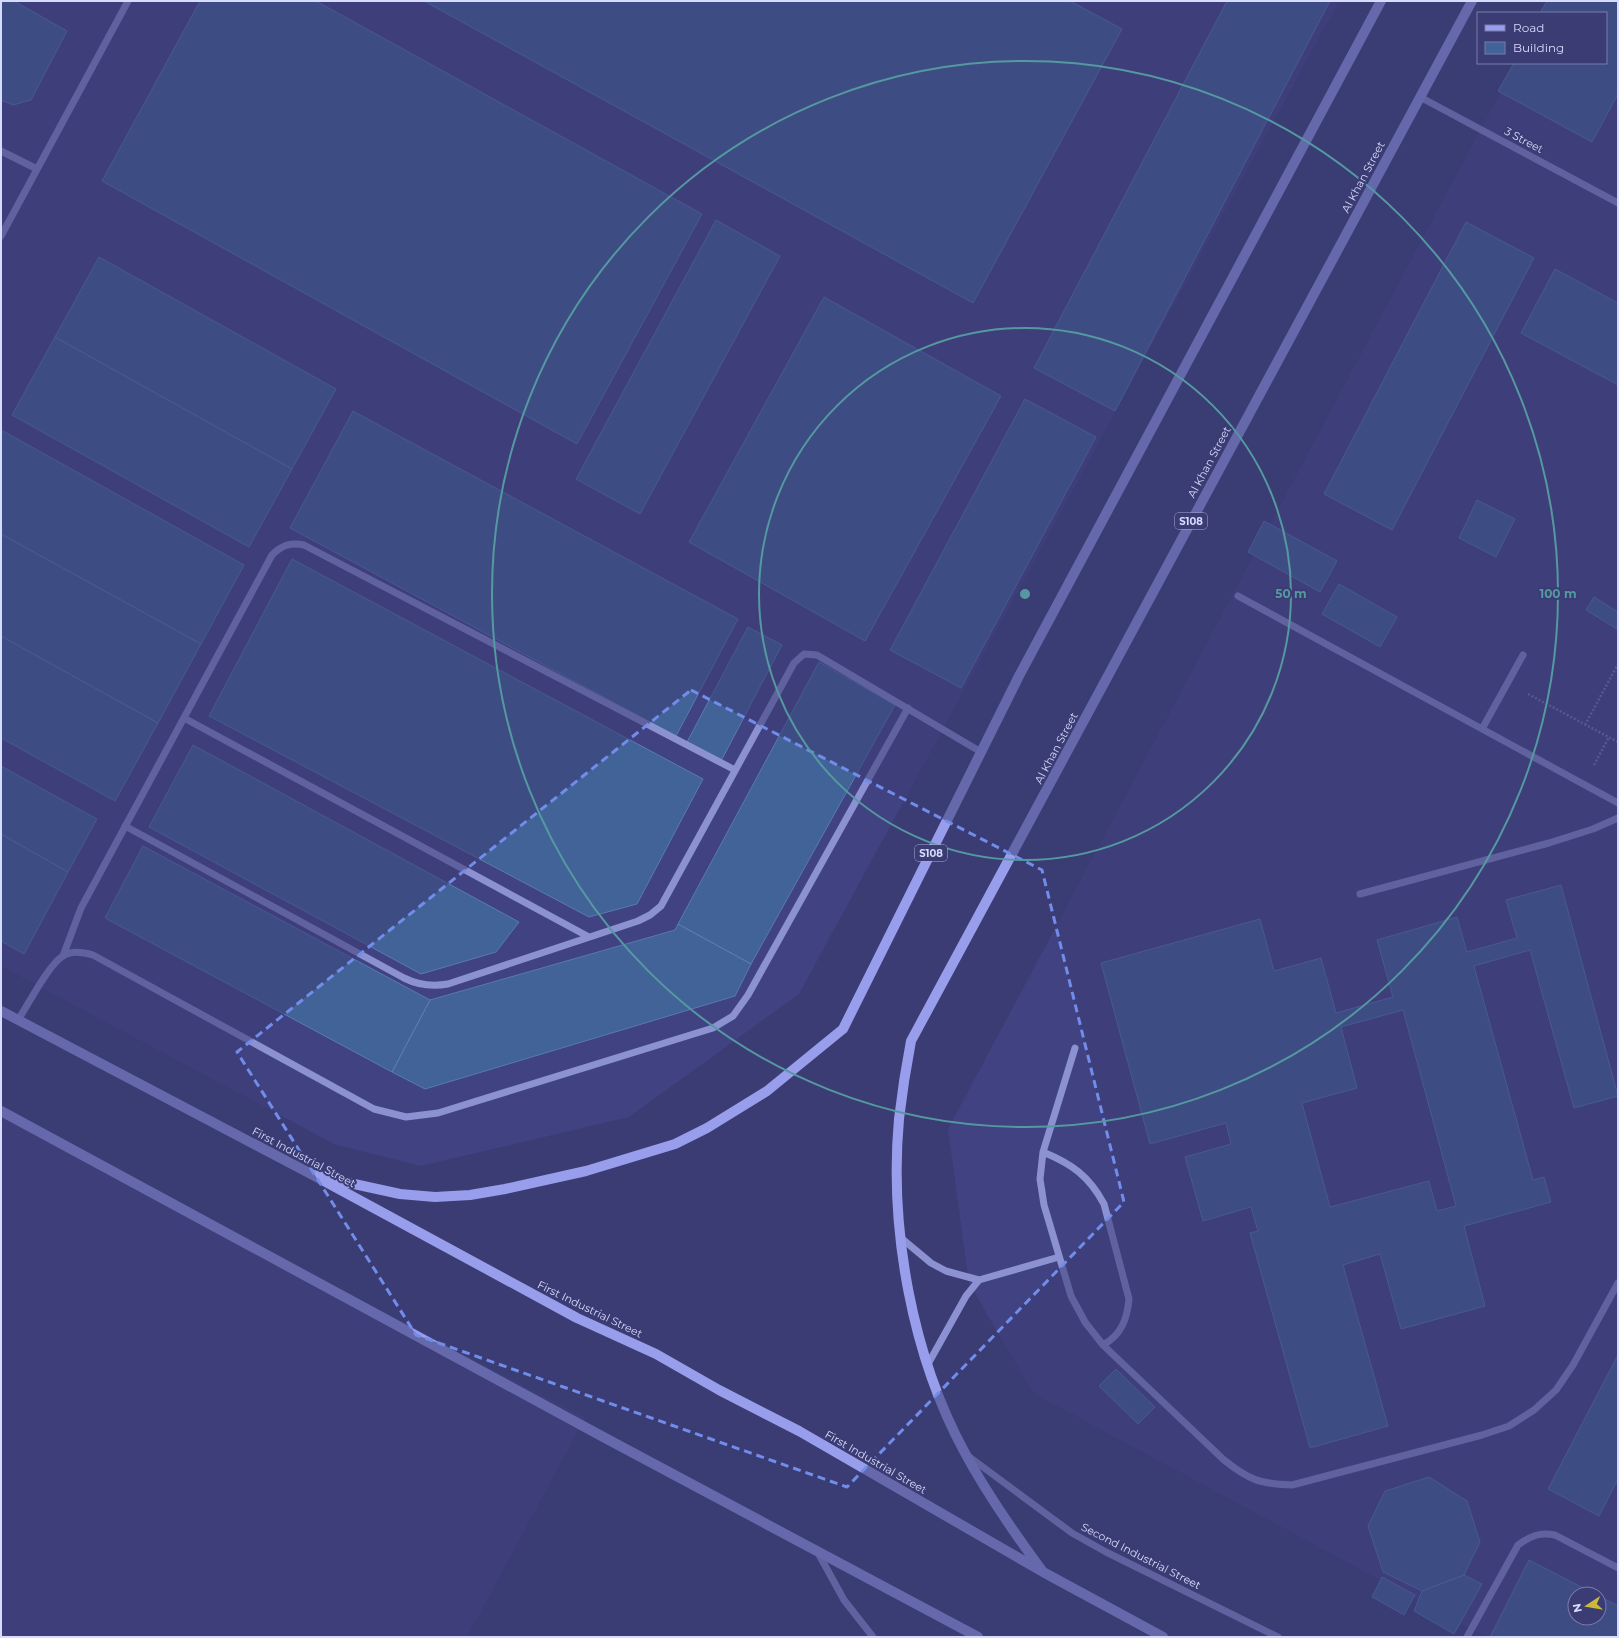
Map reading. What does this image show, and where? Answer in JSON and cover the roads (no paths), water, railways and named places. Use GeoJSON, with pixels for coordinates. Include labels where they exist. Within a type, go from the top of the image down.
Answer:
{"type":"FeatureCollection","features":[{"type":"Feature","properties":{"kind":"main road","name":"S108"},"geometry":{"type":"LineString","coordinates":[[313,1175],[400,1194],[435,1197],[470,1195],[505,1189],[586,1171],[675,1144],[707,1128],[767,1091],[843,1029],[1019,676],[1380,1]]}},
{"type":"Feature","properties":{"kind":"main road","name":"Al Khan Street"},"geometry":{"type":"LineString","coordinates":[[1043,1572],[1000,1514],[964,1453],[938,1395],[928,1364],[909,1290],[901,1238],[897,1159],[899,1120],[911,1041],[1472,1]]}},
{"type":"Feature","properties":{"kind":"main road","name":"First Industrial Street"},"geometry":{"type":"LineString","coordinates":[[1,1011],[313,1175],[577,1318],[656,1354],[719,1390],[799,1431],[1043,1572],[1163,1637]]}},
{"type":"Feature","properties":{"kind":"main road"},"geometry":{"type":"LineString","coordinates":[[1,1111],[978,1637]]}},
{"type":"Feature","properties":{"kind":"street"},"geometry":{"type":"LineString","coordinates":[[1,236],[128,1]]}},
{"type":"Feature","properties":{"kind":"street","name":"3 Street"},"geometry":{"type":"LineString","coordinates":[[1420,97],[1618,203]]}},
{"type":"Feature","properties":{"kind":"street"},"geometry":{"type":"LineString","coordinates":[[1,151],[37,170]]}},
{"type":"Feature","properties":{"kind":"street"},"geometry":{"type":"LineString","coordinates":[[63,956],[82,908],[125,826],[272,555],[279,548],[296,544],[312,549],[735,770]]}},
{"type":"Feature","properties":{"kind":"street"},"geometry":{"type":"LineString","coordinates":[[1238,596],[1618,803]]}},
{"type":"Feature","properties":{"kind":"street"},"geometry":{"type":"LineString","coordinates":[[125,826],[414,983],[426,985],[448,984],[644,918],[661,906],[669,894],[794,663],[804,654],[817,656],[981,752]]}},
{"type":"Feature","properties":{"kind":"street"},"geometry":{"type":"LineString","coordinates":[[1482,728],[1523,655]]}},
{"type":"Feature","properties":{"kind":"street"},"geometry":{"type":"LineString","coordinates":[[18,1020],[56,962],[63,956],[71,953],[82,952],[93,955],[374,1109],[406,1117],[438,1113],[713,1028],[733,1016],[748,995],[908,708]]}},
{"type":"Feature","properties":{"kind":"street"},"geometry":{"type":"LineString","coordinates":[[184,718],[589,937]]}},
{"type":"Feature","properties":{"kind":"street"},"geometry":{"type":"LineString","coordinates":[[1360,894],[1549,843],[1593,829],[1618,818]]}},
{"type":"Feature","properties":{"kind":"street"},"geometry":{"type":"LineString","coordinates":[[1075,1048],[1043,1152],[1040,1178],[1041,1192],[1059,1257],[1077,1310],[1092,1334],[1224,1460],[1243,1476],[1267,1484],[1292,1486],[1482,1435],[1509,1426],[1534,1410],[1556,1390],[1573,1365],[1618,1283]]}},
{"type":"Feature","properties":{"kind":"street"},"geometry":{"type":"LineString","coordinates":[[1043,1152],[1074,1168],[1096,1190],[1104,1204],[1129,1300],[1128,1315],[1122,1328],[1112,1340],[1103,1345]]}},
{"type":"Feature","properties":{"kind":"street"},"geometry":{"type":"LineString","coordinates":[[901,1238],[931,1263],[946,1271],[979,1280],[1059,1257]]}},
{"type":"Feature","properties":{"kind":"street"},"geometry":{"type":"LineString","coordinates":[[928,1364],[966,1296],[979,1280]]}},
{"type":"Feature","properties":{"kind":"street","name":"Second Industrial Street"},"geometry":{"type":"LineString","coordinates":[[964,1453],[1072,1533],[1113,1556],[1278,1637]]}},
{"type":"Feature","properties":{"kind":"street"},"geometry":{"type":"LineString","coordinates":[[1466,1637],[1518,1545],[1526,1539],[1545,1533],[1555,1535],[1618,1568]]}},
{"type":"Feature","properties":{"kind":"street"},"geometry":{"type":"LineString","coordinates":[[817,1551],[844,1600],[873,1637]]}}]}
